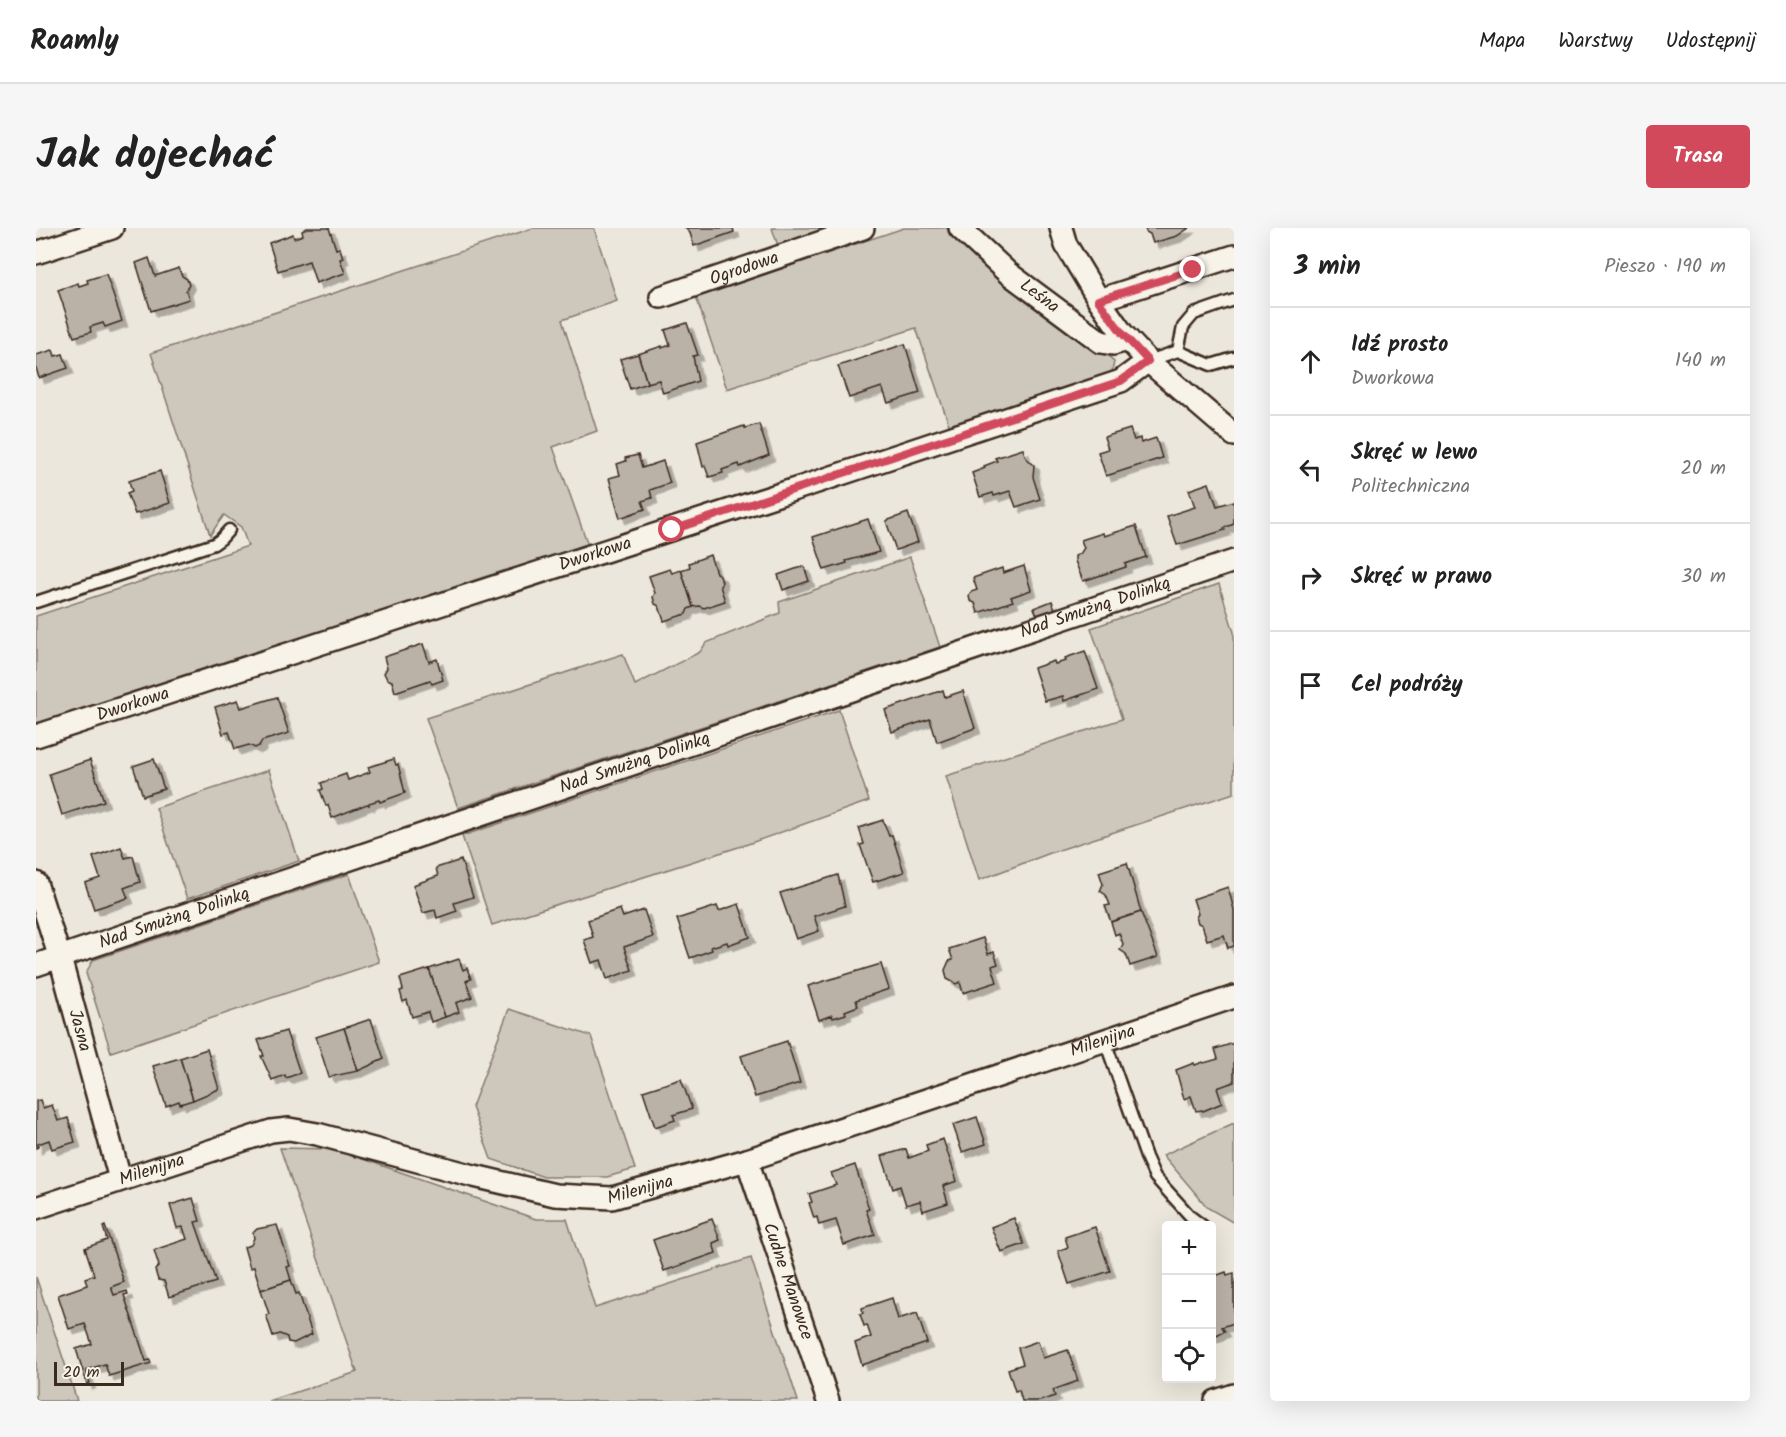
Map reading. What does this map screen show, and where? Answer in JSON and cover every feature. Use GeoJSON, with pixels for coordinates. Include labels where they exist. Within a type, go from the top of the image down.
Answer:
{"type":"FeatureCollection","features":[{"type":"Feature","properties":{"kind":"street"},"geometry":{"type":"LineString","coordinates":[[36,254],[112,228]]}},
{"type":"Feature","properties":{"kind":"street","name":"Ogrodowa"},"geometry":{"type":"LineString","coordinates":[[661,297],[863,228]]}},
{"type":"Feature","properties":{"kind":"street","name":"Leśna"},"geometry":{"type":"LineString","coordinates":[[960,228],[1008,273],[1101,342],[1113,344],[1128,340]]}},
{"type":"Feature","properties":{"kind":"street"},"geometry":{"type":"LineString","coordinates":[[1061,228],[1066,245],[1098,300],[1128,340],[1148,361],[1234,435]]}},
{"type":"Feature","properties":{"kind":"street"},"geometry":{"type":"LineString","coordinates":[[1098,300],[1234,256]]}},
{"type":"Feature","properties":{"kind":"street","name":"Dworkowa"},"geometry":{"type":"LineString","coordinates":[[36,736],[797,489],[1121,381],[1148,361]]}},
{"type":"Feature","properties":{"kind":"street","name":"Nad Smużną Dolinką"},"geometry":{"type":"LineString","coordinates":[[36,965],[1234,561]]}},
{"type":"Feature","properties":{"kind":"street","name":"Jasna"},"geometry":{"type":"LineString","coordinates":[[36,883],[60,958],[120,1179]]}},
{"type":"Feature","properties":{"kind":"street","name":"Milenijna"},"geometry":{"type":"LineString","coordinates":[[36,1208],[271,1131],[289,1129],[317,1134],[555,1195],[612,1198],[747,1160],[1234,997]]}},
{"type":"Feature","properties":{"kind":"street","name":"Cudne Manowce"},"geometry":{"type":"LineString","coordinates":[[747,1160],[828,1401]]}},
{"type":"Feature","properties":{"kind":"street"},"geometry":{"type":"LineString","coordinates":[[1216,1401],[1234,1395]]}},
{"type":"Feature","properties":{"kind":"lane"},"geometry":{"type":"LineString","coordinates":[[1178,351],[1183,327],[1194,314],[1234,300]]}},
{"type":"Feature","properties":{"kind":"lane"},"geometry":{"type":"LineString","coordinates":[[1148,361],[1178,351],[1211,365],[1234,358]]}},
{"type":"Feature","properties":{"kind":"lane"},"geometry":{"type":"LineString","coordinates":[[36,602],[214,544],[229,530]]}},
{"type":"Feature","properties":{"kind":"lane"},"geometry":{"type":"LineString","coordinates":[[1105,1041],[1155,1177],[1196,1221]]}},
{"type":"Feature","properties":{"kind":"shaded area"},"geometry":{"type":"Polygon","coordinates":[[[533,228],[594,228],[617,301],[562,320],[597,431],[553,447],[588,545],[484,577],[36,727],[36,616],[248,546],[241,527],[224,515],[210,535],[151,353],[533,228]]]}},
{"type":"Feature","properties":{"kind":"shaded area"},"geometry":{"type":"Polygon","coordinates":[[[772,228],[826,228],[778,246],[772,228]]]}},
{"type":"Feature","properties":{"kind":"shaded area"},"geometry":{"type":"Polygon","coordinates":[[[904,228],[950,228],[1106,352],[1114,362],[1112,372],[949,425],[916,328],[727,389],[696,297],[904,228]]]}},
{"type":"Feature","properties":{"kind":"shaded area"},"geometry":{"type":"Polygon","coordinates":[[[910,557],[940,647],[458,808],[426,718],[623,654],[635,685],[700,652],[706,643],[780,613],[779,602],[910,557]]]}},
{"type":"Feature","properties":{"kind":"shaded area"},"geometry":{"type":"Polygon","coordinates":[[[1219,584],[1234,632],[1234,793],[1053,852],[979,880],[946,776],[1122,719],[1091,628],[1219,584]]]}},
{"type":"Feature","properties":{"kind":"shaded area"},"geometry":{"type":"Polygon","coordinates":[[[839,710],[869,801],[745,845],[492,925],[462,836],[839,710]]]}},
{"type":"Feature","properties":{"kind":"shaded area"},"geometry":{"type":"Polygon","coordinates":[[[269,770],[299,861],[187,899],[156,808],[269,770]]]}},
{"type":"Feature","properties":{"kind":"shaded area"},"geometry":{"type":"Polygon","coordinates":[[[349,874],[379,962],[111,1052],[86,973],[93,960],[349,874]]]}},
{"type":"Feature","properties":{"kind":"shaded area"},"geometry":{"type":"Polygon","coordinates":[[[509,1009],[591,1036],[635,1169],[607,1177],[544,1177],[491,1159],[472,1107],[509,1009]]]}},
{"type":"Feature","properties":{"kind":"shaded area"},"geometry":{"type":"Polygon","coordinates":[[[1234,1123],[1234,1223],[1208,1208],[1163,1155],[1234,1123]]]}},
{"type":"Feature","properties":{"kind":"shaded area"},"geometry":{"type":"Polygon","coordinates":[[[280,1148],[334,1149],[536,1219],[567,1219],[595,1308],[751,1258],[798,1401],[269,1401],[357,1372],[280,1148]]]}},
{"type":"Feature","properties":{"kind":"shaded area"},"geometry":{"type":"Polygon","coordinates":[[[36,1277],[72,1385],[77,1401],[36,1401],[36,1277]]]}},
{"type":"Feature","properties":{"kind":"building"},"geometry":{"type":"Polygon","coordinates":[[[307,228],[329,228],[336,249],[340,248],[343,258],[340,259],[345,273],[316,283],[309,261],[278,271],[269,243],[293,234],[294,238],[303,235],[302,231],[307,228]]]}},
{"type":"Feature","properties":{"kind":"building"},"geometry":{"type":"Polygon","coordinates":[[[685,228],[733,228],[734,232],[694,246],[690,233],[685,228]]]}},
{"type":"Feature","properties":{"kind":"building"},"geometry":{"type":"Polygon","coordinates":[[[1145,228],[1189,228],[1177,236],[1153,243],[1145,228]]]}},
{"type":"Feature","properties":{"kind":"building"},"geometry":{"type":"Polygon","coordinates":[[[149,258],[155,276],[179,268],[189,285],[186,290],[189,299],[151,311],[136,263],[149,258]]]}},
{"type":"Feature","properties":{"kind":"building"},"geometry":{"type":"Polygon","coordinates":[[[106,274],[122,321],[105,327],[103,323],[90,327],[91,332],[74,337],[58,290],[78,283],[79,286],[88,283],[87,280],[106,274]]]}},
{"type":"Feature","properties":{"kind":"building"},"geometry":{"type":"Polygon","coordinates":[[[687,323],[698,355],[693,356],[698,381],[663,393],[659,380],[647,383],[638,354],[670,345],[665,330],[687,323]]]}},
{"type":"Feature","properties":{"kind":"building"},"geometry":{"type":"Polygon","coordinates":[[[905,344],[920,393],[888,403],[882,387],[849,398],[838,366],[905,344]]]}},
{"type":"Feature","properties":{"kind":"building"},"geometry":{"type":"Polygon","coordinates":[[[53,350],[55,356],[63,354],[68,368],[39,378],[36,355],[53,350]]]}},
{"type":"Feature","properties":{"kind":"building"},"geometry":{"type":"Polygon","coordinates":[[[638,354],[647,383],[630,389],[620,359],[638,354]]]}},
{"type":"Feature","properties":{"kind":"building"},"geometry":{"type":"Polygon","coordinates":[[[759,424],[769,455],[740,467],[739,464],[722,470],[723,473],[709,477],[705,466],[703,467],[697,442],[744,426],[745,428],[759,424]]]}},
{"type":"Feature","properties":{"kind":"building"},"geometry":{"type":"Polygon","coordinates":[[[1130,429],[1134,440],[1140,438],[1141,443],[1156,438],[1162,458],[1106,476],[1098,452],[1108,449],[1104,437],[1130,429]]]}},
{"type":"Feature","properties":{"kind":"building"},"geometry":{"type":"Polygon","coordinates":[[[1023,449],[1026,458],[1034,465],[1033,477],[1040,499],[1016,507],[1010,491],[980,497],[972,473],[997,461],[995,458],[1023,449]]]}},
{"type":"Feature","properties":{"kind":"building"},"geometry":{"type":"Polygon","coordinates":[[[638,455],[642,468],[663,461],[670,483],[650,490],[652,498],[642,501],[645,509],[620,518],[609,478],[620,475],[617,464],[626,461],[625,458],[638,455]]]}},
{"type":"Feature","properties":{"kind":"building"},"geometry":{"type":"Polygon","coordinates":[[[160,471],[170,503],[135,514],[127,493],[132,491],[129,481],[160,471]]]}},
{"type":"Feature","properties":{"kind":"building"},"geometry":{"type":"Polygon","coordinates":[[[1209,483],[1217,506],[1234,501],[1234,524],[1224,528],[1225,530],[1177,545],[1167,516],[1195,507],[1189,490],[1209,483]]]}},
{"type":"Feature","properties":{"kind":"building"},"geometry":{"type":"Polygon","coordinates":[[[908,513],[918,542],[896,550],[886,521],[908,513]]]}},
{"type":"Feature","properties":{"kind":"building"},"geometry":{"type":"Polygon","coordinates":[[[868,519],[879,552],[824,570],[813,537],[868,519]]]}},
{"type":"Feature","properties":{"kind":"building"},"geometry":{"type":"Polygon","coordinates":[[[1136,526],[1146,557],[1125,564],[1126,567],[1083,581],[1075,561],[1075,556],[1080,554],[1084,548],[1081,540],[1136,526]]]}},
{"type":"Feature","properties":{"kind":"building"},"geometry":{"type":"Polygon","coordinates":[[[710,555],[716,573],[720,575],[722,582],[720,586],[725,601],[704,608],[693,607],[681,570],[690,567],[689,563],[710,555]]]}},
{"type":"Feature","properties":{"kind":"building"},"geometry":{"type":"Polygon","coordinates":[[[804,566],[809,581],[783,590],[778,575],[804,566]]]}},
{"type":"Feature","properties":{"kind":"building"},"geometry":{"type":"Polygon","coordinates":[[[1024,566],[1031,590],[1011,597],[1013,601],[978,613],[975,603],[970,601],[969,596],[971,592],[977,590],[973,578],[1002,568],[1003,573],[1024,566]]]}},
{"type":"Feature","properties":{"kind":"building"},"geometry":{"type":"Polygon","coordinates":[[[670,569],[672,573],[681,570],[693,607],[688,609],[686,614],[664,621],[659,606],[655,604],[653,597],[655,593],[649,576],[670,569]]]}},
{"type":"Feature","properties":{"kind":"building"},"geometry":{"type":"Polygon","coordinates":[[[1052,601],[1055,609],[1037,615],[1034,608],[1052,601]]]}},
{"type":"Feature","properties":{"kind":"building"},"geometry":{"type":"Polygon","coordinates":[[[423,644],[429,662],[437,659],[443,680],[432,684],[430,680],[395,692],[392,681],[387,679],[384,673],[387,668],[384,657],[423,644]]]}},
{"type":"Feature","properties":{"kind":"building"},"geometry":{"type":"Polygon","coordinates":[[[1085,651],[1098,689],[1064,701],[1063,696],[1045,701],[1034,668],[1054,661],[1055,664],[1066,661],[1065,658],[1085,651]]]}},
{"type":"Feature","properties":{"kind":"building"},"geometry":{"type":"Polygon","coordinates":[[[943,690],[945,697],[963,691],[975,728],[937,742],[930,719],[892,732],[885,710],[943,690]]]}},
{"type":"Feature","properties":{"kind":"building"},"geometry":{"type":"Polygon","coordinates":[[[277,697],[289,733],[262,741],[255,748],[249,745],[235,749],[229,732],[223,734],[215,707],[238,700],[241,708],[277,697]]]}},
{"type":"Feature","properties":{"kind":"building"},"geometry":{"type":"Polygon","coordinates":[[[154,759],[164,789],[143,796],[133,766],[154,759]]]}},
{"type":"Feature","properties":{"kind":"building"},"geometry":{"type":"Polygon","coordinates":[[[394,759],[396,765],[398,764],[405,793],[380,802],[379,800],[369,803],[369,805],[332,818],[320,790],[323,789],[321,783],[346,774],[348,780],[370,772],[368,767],[394,759]]]}},
{"type":"Feature","properties":{"kind":"building"},"geometry":{"type":"Polygon","coordinates":[[[90,760],[104,801],[62,815],[49,774],[90,760]]]}},
{"type":"Feature","properties":{"kind":"building"},"geometry":{"type":"Polygon","coordinates":[[[883,820],[889,836],[892,835],[904,872],[873,882],[860,845],[864,844],[859,828],[883,820]]]}},
{"type":"Feature","properties":{"kind":"building"},"geometry":{"type":"Polygon","coordinates":[[[121,847],[125,858],[133,856],[140,882],[124,888],[128,898],[94,909],[85,883],[100,878],[93,857],[121,847]]]}},
{"type":"Feature","properties":{"kind":"building"},"geometry":{"type":"Polygon","coordinates":[[[461,860],[473,897],[454,903],[457,911],[437,918],[435,910],[423,913],[413,885],[438,876],[436,868],[461,860]]]}},
{"type":"Feature","properties":{"kind":"building"},"geometry":{"type":"Polygon","coordinates":[[[1127,863],[1141,912],[1111,922],[1105,906],[1110,905],[1106,895],[1100,891],[1103,884],[1099,872],[1127,863]]]}},
{"type":"Feature","properties":{"kind":"building"},"geometry":{"type":"Polygon","coordinates":[[[838,875],[845,906],[814,916],[819,931],[796,939],[780,893],[838,875]]]}},
{"type":"Feature","properties":{"kind":"building"},"geometry":{"type":"Polygon","coordinates":[[[1228,887],[1234,910],[1234,946],[1228,948],[1224,935],[1207,940],[1202,925],[1198,923],[1196,917],[1198,914],[1193,899],[1228,887]]]}},
{"type":"Feature","properties":{"kind":"building"},"geometry":{"type":"Polygon","coordinates":[[[739,904],[750,937],[728,945],[727,942],[711,947],[712,950],[690,958],[677,919],[717,906],[719,911],[739,904]]]}},
{"type":"Feature","properties":{"kind":"building"},"geometry":{"type":"Polygon","coordinates":[[[620,909],[623,917],[644,910],[653,937],[624,947],[632,970],[607,979],[601,960],[592,963],[584,940],[593,937],[588,920],[620,909]]]}},
{"type":"Feature","properties":{"kind":"building"},"geometry":{"type":"Polygon","coordinates":[[[1141,912],[1158,957],[1130,966],[1126,954],[1120,950],[1123,944],[1119,933],[1115,935],[1111,922],[1141,912]]]}},
{"type":"Feature","properties":{"kind":"building"},"geometry":{"type":"Polygon","coordinates":[[[983,938],[988,954],[994,952],[998,964],[992,966],[997,982],[963,993],[960,982],[956,984],[947,979],[945,970],[949,961],[953,960],[949,949],[983,938]]]}},
{"type":"Feature","properties":{"kind":"building"},"geometry":{"type":"Polygon","coordinates":[[[459,959],[463,970],[467,968],[471,979],[466,981],[472,997],[456,1003],[459,1012],[445,1017],[429,969],[459,959]]]}},
{"type":"Feature","properties":{"kind":"building"},"geometry":{"type":"Polygon","coordinates":[[[881,964],[889,989],[856,1000],[858,1006],[845,1011],[846,1014],[833,1018],[832,1015],[819,1020],[808,986],[881,964]]]}},
{"type":"Feature","properties":{"kind":"building"},"geometry":{"type":"Polygon","coordinates":[[[429,969],[445,1017],[431,1022],[428,1012],[412,1017],[407,1000],[403,1002],[400,991],[403,990],[400,978],[429,969]]]}},
{"type":"Feature","properties":{"kind":"building"},"geometry":{"type":"Polygon","coordinates":[[[371,1019],[384,1059],[358,1071],[344,1028],[371,1019]]]}},
{"type":"Feature","properties":{"kind":"building"},"geometry":{"type":"Polygon","coordinates":[[[344,1028],[358,1071],[329,1077],[316,1037],[344,1028]]]}},
{"type":"Feature","properties":{"kind":"building"},"geometry":{"type":"Polygon","coordinates":[[[286,1031],[300,1073],[272,1080],[261,1056],[264,1056],[258,1040],[286,1031]]]}},
{"type":"Feature","properties":{"kind":"building"},"geometry":{"type":"Polygon","coordinates":[[[787,1041],[800,1083],[755,1097],[741,1056],[787,1041]]]}},
{"type":"Feature","properties":{"kind":"building"},"geometry":{"type":"Polygon","coordinates":[[[1234,1043],[1234,1082],[1217,1088],[1222,1103],[1203,1111],[1196,1111],[1191,1096],[1184,1099],[1176,1070],[1194,1063],[1195,1065],[1218,1059],[1215,1049],[1234,1043]]]}},
{"type":"Feature","properties":{"kind":"building"},"geometry":{"type":"Polygon","coordinates":[[[207,1049],[219,1089],[193,1100],[180,1058],[207,1049]]]}},
{"type":"Feature","properties":{"kind":"building"},"geometry":{"type":"Polygon","coordinates":[[[180,1058],[193,1100],[180,1104],[179,1101],[166,1106],[153,1066],[180,1058]]]}},
{"type":"Feature","properties":{"kind":"building"},"geometry":{"type":"Polygon","coordinates":[[[681,1079],[692,1109],[673,1115],[675,1120],[655,1127],[643,1091],[681,1079]]]}},
{"type":"Feature","properties":{"kind":"building"},"geometry":{"type":"Polygon","coordinates":[[[40,1100],[43,1108],[52,1105],[58,1121],[68,1118],[75,1142],[52,1149],[49,1140],[38,1144],[36,1148],[36,1101],[40,1100]]]}},
{"type":"Feature","properties":{"kind":"building"},"geometry":{"type":"Polygon","coordinates":[[[977,1117],[986,1144],[962,1152],[953,1125],[977,1117]]]}},
{"type":"Feature","properties":{"kind":"building"},"geometry":{"type":"Polygon","coordinates":[[[943,1139],[957,1181],[943,1186],[948,1203],[923,1211],[920,1201],[906,1205],[900,1186],[893,1189],[882,1156],[906,1149],[909,1158],[928,1151],[926,1145],[943,1139]]]}},
{"type":"Feature","properties":{"kind":"building"},"geometry":{"type":"Polygon","coordinates":[[[855,1165],[875,1235],[844,1245],[836,1220],[819,1225],[817,1217],[814,1218],[809,1203],[812,1202],[809,1194],[836,1185],[831,1173],[855,1165]]]}},
{"type":"Feature","properties":{"kind":"building"},"geometry":{"type":"Polygon","coordinates":[[[193,1198],[200,1221],[195,1222],[216,1282],[169,1297],[164,1281],[158,1280],[155,1270],[159,1266],[154,1250],[187,1239],[183,1227],[177,1228],[170,1205],[193,1198]]]}},
{"type":"Feature","properties":{"kind":"building"},"geometry":{"type":"Polygon","coordinates":[[[1014,1218],[1024,1244],[1001,1252],[991,1227],[1014,1218]]]}},
{"type":"Feature","properties":{"kind":"building"},"geometry":{"type":"Polygon","coordinates":[[[712,1219],[720,1240],[713,1243],[716,1253],[664,1271],[653,1240],[712,1219]]]}},
{"type":"Feature","properties":{"kind":"building"},"geometry":{"type":"Polygon","coordinates":[[[277,1225],[290,1266],[287,1267],[291,1280],[261,1290],[254,1267],[250,1268],[244,1247],[251,1245],[254,1238],[253,1233],[257,1229],[277,1225]]]}},
{"type":"Feature","properties":{"kind":"building"},"geometry":{"type":"Polygon","coordinates":[[[105,1226],[124,1282],[111,1287],[114,1295],[127,1291],[128,1294],[124,1295],[146,1361],[150,1360],[151,1363],[109,1376],[105,1364],[86,1370],[90,1383],[87,1384],[76,1349],[92,1344],[85,1324],[69,1329],[58,1295],[87,1285],[85,1278],[94,1275],[85,1248],[107,1240],[103,1227],[105,1226]]]}},
{"type":"Feature","properties":{"kind":"building"},"geometry":{"type":"Polygon","coordinates":[[[1095,1227],[1110,1271],[1069,1284],[1058,1251],[1068,1247],[1065,1237],[1095,1227]]]}},
{"type":"Feature","properties":{"kind":"building"},"geometry":{"type":"Polygon","coordinates":[[[1226,1272],[1227,1275],[1234,1273],[1234,1323],[1222,1327],[1225,1331],[1216,1335],[1216,1329],[1216,1276],[1226,1272]]]}},
{"type":"Feature","properties":{"kind":"building"},"geometry":{"type":"Polygon","coordinates":[[[291,1280],[296,1294],[299,1293],[312,1334],[294,1343],[288,1342],[287,1337],[280,1334],[273,1336],[261,1290],[291,1280]]]}},
{"type":"Feature","properties":{"kind":"building"},"geometry":{"type":"Polygon","coordinates":[[[892,1298],[898,1319],[917,1313],[927,1343],[862,1365],[855,1343],[871,1337],[860,1314],[863,1313],[862,1308],[892,1298]]]}},
{"type":"Feature","properties":{"kind":"building"},"geometry":{"type":"Polygon","coordinates":[[[1038,1341],[1043,1358],[1068,1350],[1078,1381],[1053,1390],[1055,1396],[1040,1401],[1022,1401],[1019,1390],[1015,1391],[1008,1369],[1023,1364],[1018,1348],[1038,1341]]]}},
{"type":"Feature","properties":{"kind":"route"},"geometry":{"type":"LineString","coordinates":[[672,530],[1121,381],[1148,361],[1122,333],[1098,300],[1193,270]]}}]}
